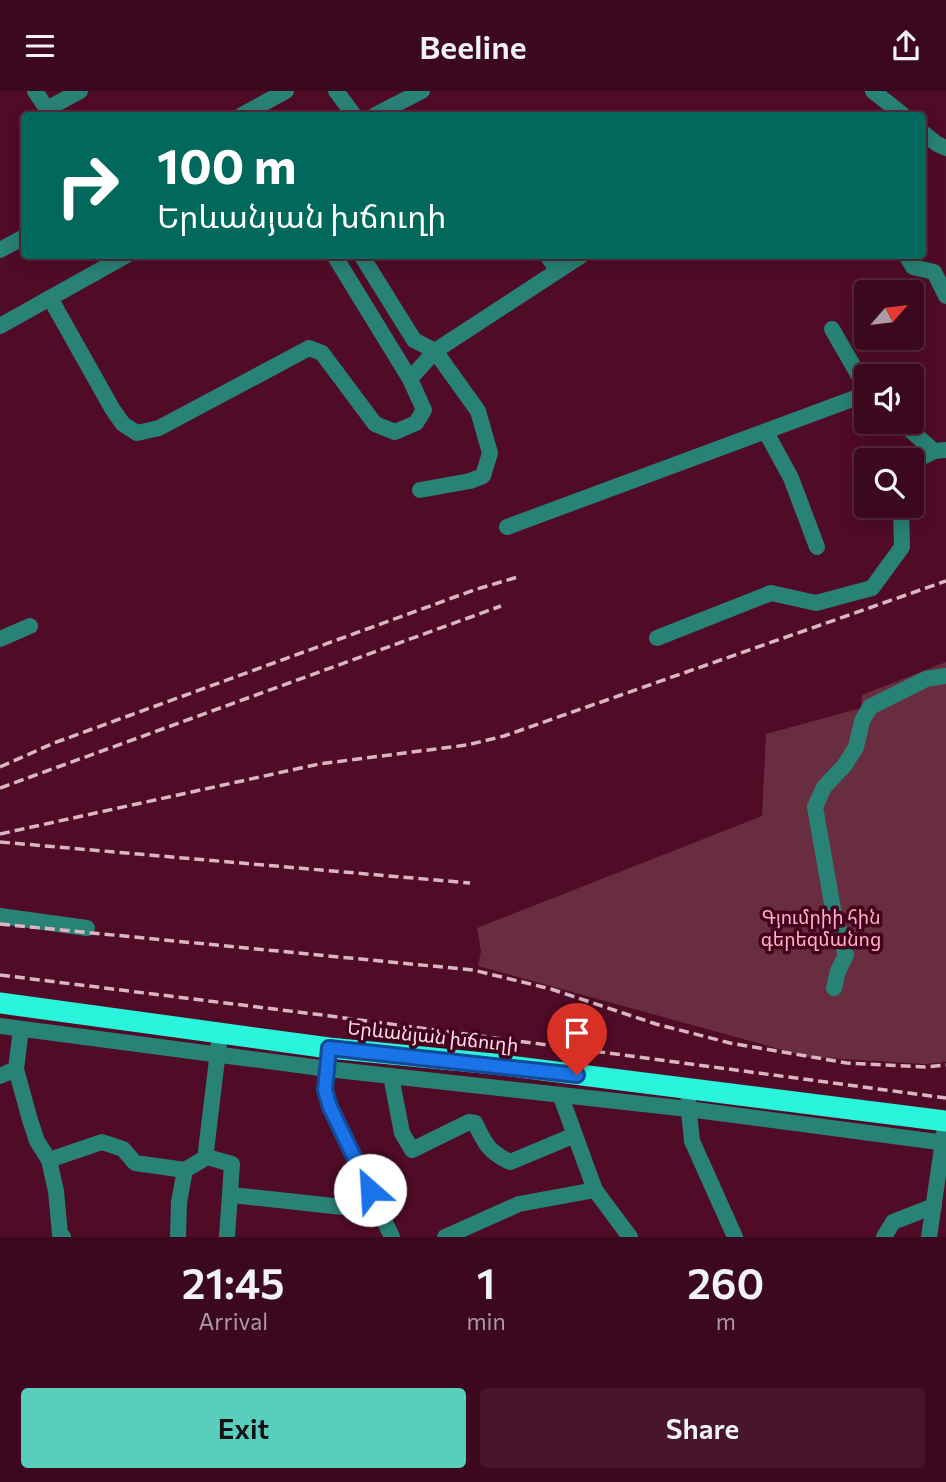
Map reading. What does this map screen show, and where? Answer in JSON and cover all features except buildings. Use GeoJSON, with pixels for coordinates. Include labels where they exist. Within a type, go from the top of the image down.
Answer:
{"type":"FeatureCollection","features":[{"type":"Feature","properties":{"kind":"highway","name":"Երևանյան խճուղի"},"geometry":{"type":"LineString","coordinates":[[0,1003],[219,1044],[329,1058],[508,1066],[688,1099],[946,1121]]}},
{"type":"Feature","properties":{"kind":"street"},"geometry":{"type":"LineString","coordinates":[[35,91],[47,112]]}},
{"type":"Feature","properties":{"kind":"street"},"geometry":{"type":"LineString","coordinates":[[49,112],[80,91]]}},
{"type":"Feature","properties":{"kind":"street"},"geometry":{"type":"LineString","coordinates":[[248,112],[286,91]]}},
{"type":"Feature","properties":{"kind":"street"},"geometry":{"type":"LineString","coordinates":[[336,91],[352,112]]}},
{"type":"Feature","properties":{"kind":"street"},"geometry":{"type":"LineString","coordinates":[[381,112],[422,91]]}},
{"type":"Feature","properties":{"kind":"street"},"geometry":{"type":"LineString","coordinates":[[873,91],[899,112]]}},
{"type":"Feature","properties":{"kind":"street"},"geometry":{"type":"LineString","coordinates":[[926,135],[946,148]]}},
{"type":"Feature","properties":{"kind":"street"},"geometry":{"type":"LineString","coordinates":[[0,250],[21,238]]}},
{"type":"Feature","properties":{"kind":"street"},"geometry":{"type":"LineString","coordinates":[[0,326],[120,259]]}},
{"type":"Feature","properties":{"kind":"street"},"geometry":{"type":"LineString","coordinates":[[50,298],[113,410],[123,424],[137,433],[159,428],[309,348],[322,353],[375,424],[395,432],[416,423],[424,410],[410,379],[336,259]]}},
{"type":"Feature","properties":{"kind":"street"},"geometry":{"type":"LineString","coordinates":[[363,259],[414,340],[436,351],[478,411],[490,453],[483,476],[420,490]]}},
{"type":"Feature","properties":{"kind":"street"},"geometry":{"type":"LineString","coordinates":[[550,259],[558,271]]}},
{"type":"Feature","properties":{"kind":"street"},"geometry":{"type":"LineString","coordinates":[[410,379],[436,351],[576,259]]}},
{"type":"Feature","properties":{"kind":"street"},"geometry":{"type":"LineString","coordinates":[[909,259],[914,267],[934,272],[946,296]]}},
{"type":"Feature","properties":{"kind":"street"},"geometry":{"type":"LineString","coordinates":[[832,329],[854,367]]}},
{"type":"Feature","properties":{"kind":"street"},"geometry":{"type":"LineString","coordinates":[[507,527],[854,399]]}},
{"type":"Feature","properties":{"kind":"street"},"geometry":{"type":"LineString","coordinates":[[766,432],[790,478],[817,547]]}},
{"type":"Feature","properties":{"kind":"street"},"geometry":{"type":"LineString","coordinates":[[917,434],[940,451]]}},
{"type":"Feature","properties":{"kind":"street"},"geometry":{"type":"LineString","coordinates":[[657,638],[771,593],[816,603],[872,588],[902,547],[901,518]]}},
{"type":"Feature","properties":{"kind":"street"},"geometry":{"type":"LineString","coordinates":[[0,639],[30,627]]}},
{"type":"Feature","properties":{"kind":"street"},"geometry":{"type":"LineString","coordinates":[[834,988],[846,955],[833,909],[815,807],[824,787],[844,766],[856,747],[862,722],[870,707],[926,679],[946,676]]}},
{"type":"Feature","properties":{"kind":"street"},"geometry":{"type":"LineString","coordinates":[[0,916],[86,928]]}},
{"type":"Feature","properties":{"kind":"street"},"geometry":{"type":"LineString","coordinates":[[0,1026],[219,1044],[207,1157]]}},
{"type":"Feature","properties":{"kind":"street"},"geometry":{"type":"LineString","coordinates":[[21,1029],[16,1069],[37,1141],[49,1160],[57,1191],[60,1234],[63,1237]]}},
{"type":"Feature","properties":{"kind":"street"},"geometry":{"type":"LineString","coordinates":[[392,1237],[330,1107],[325,1090],[329,1058],[391,1076],[561,1097],[688,1099],[944,1143]]}},
{"type":"Feature","properties":{"kind":"street"},"geometry":{"type":"LineString","coordinates":[[0,1076],[16,1069]]}},
{"type":"Feature","properties":{"kind":"street"},"geometry":{"type":"LineString","coordinates":[[391,1076],[402,1133],[412,1150],[469,1122],[475,1123],[485,1144],[494,1155],[510,1163],[575,1135]]}},
{"type":"Feature","properties":{"kind":"street"},"geometry":{"type":"LineString","coordinates":[[561,1097],[595,1190],[630,1237]]}},
{"type":"Feature","properties":{"kind":"street"},"geometry":{"type":"LineString","coordinates":[[688,1099],[692,1141],[735,1237]]}},
{"type":"Feature","properties":{"kind":"street"},"geometry":{"type":"LineString","coordinates":[[929,1237],[946,1121]]}},
{"type":"Feature","properties":{"kind":"street"},"geometry":{"type":"LineString","coordinates":[[49,1160],[102,1142],[123,1149],[135,1163],[185,1170],[207,1157],[232,1164],[232,1195],[227,1237]]}},
{"type":"Feature","properties":{"kind":"street"},"geometry":{"type":"LineString","coordinates":[[178,1237],[179,1202],[185,1170]]}},
{"type":"Feature","properties":{"kind":"street"},"geometry":{"type":"LineString","coordinates":[[445,1237],[519,1204],[595,1190]]}},
{"type":"Feature","properties":{"kind":"street"},"geometry":{"type":"LineString","coordinates":[[232,1195],[380,1211]]}},
{"type":"Feature","properties":{"kind":"street"},"geometry":{"type":"LineString","coordinates":[[884,1237],[893,1222],[934,1206]]}},
{"type":"Feature","properties":{"kind":"green space","name":"Գյումրիի հին գերեզմանոց"},"geometry":{"type":"Polygon","coordinates":[[[946,662],[946,1062],[925,1064],[808,1057],[478,966],[481,951],[477,928],[762,816],[766,734],[861,708],[862,695],[946,662]]]}},
{"type":"Feature","properties":{"kind":"railway"},"geometry":{"type":"LineString","coordinates":[[0,767],[54,743],[474,590],[521,576]]}},
{"type":"Feature","properties":{"kind":"railway"},"geometry":{"type":"LineString","coordinates":[[0,834],[319,764],[467,745],[504,736],[946,581]]}},
{"type":"Feature","properties":{"kind":"railway"},"geometry":{"type":"LineString","coordinates":[[0,788],[501,606]]}},
{"type":"Feature","properties":{"kind":"railway"},"geometry":{"type":"LineString","coordinates":[[0,842],[470,883]]}},
{"type":"Feature","properties":{"kind":"railway"},"geometry":{"type":"LineString","coordinates":[[0,924],[473,970],[551,989],[656,1024],[730,1043],[847,1063],[925,1067],[946,1065]]}},
{"type":"Feature","properties":{"kind":"railway"},"geometry":{"type":"LineString","coordinates":[[0,975],[946,1098]]}},
{"type":"Feature","properties":{"kind":"route"},"geometry":{"type":"LineString","coordinates":[[370,1190],[330,1107],[325,1090],[329,1048],[577,1075]]}}]}
